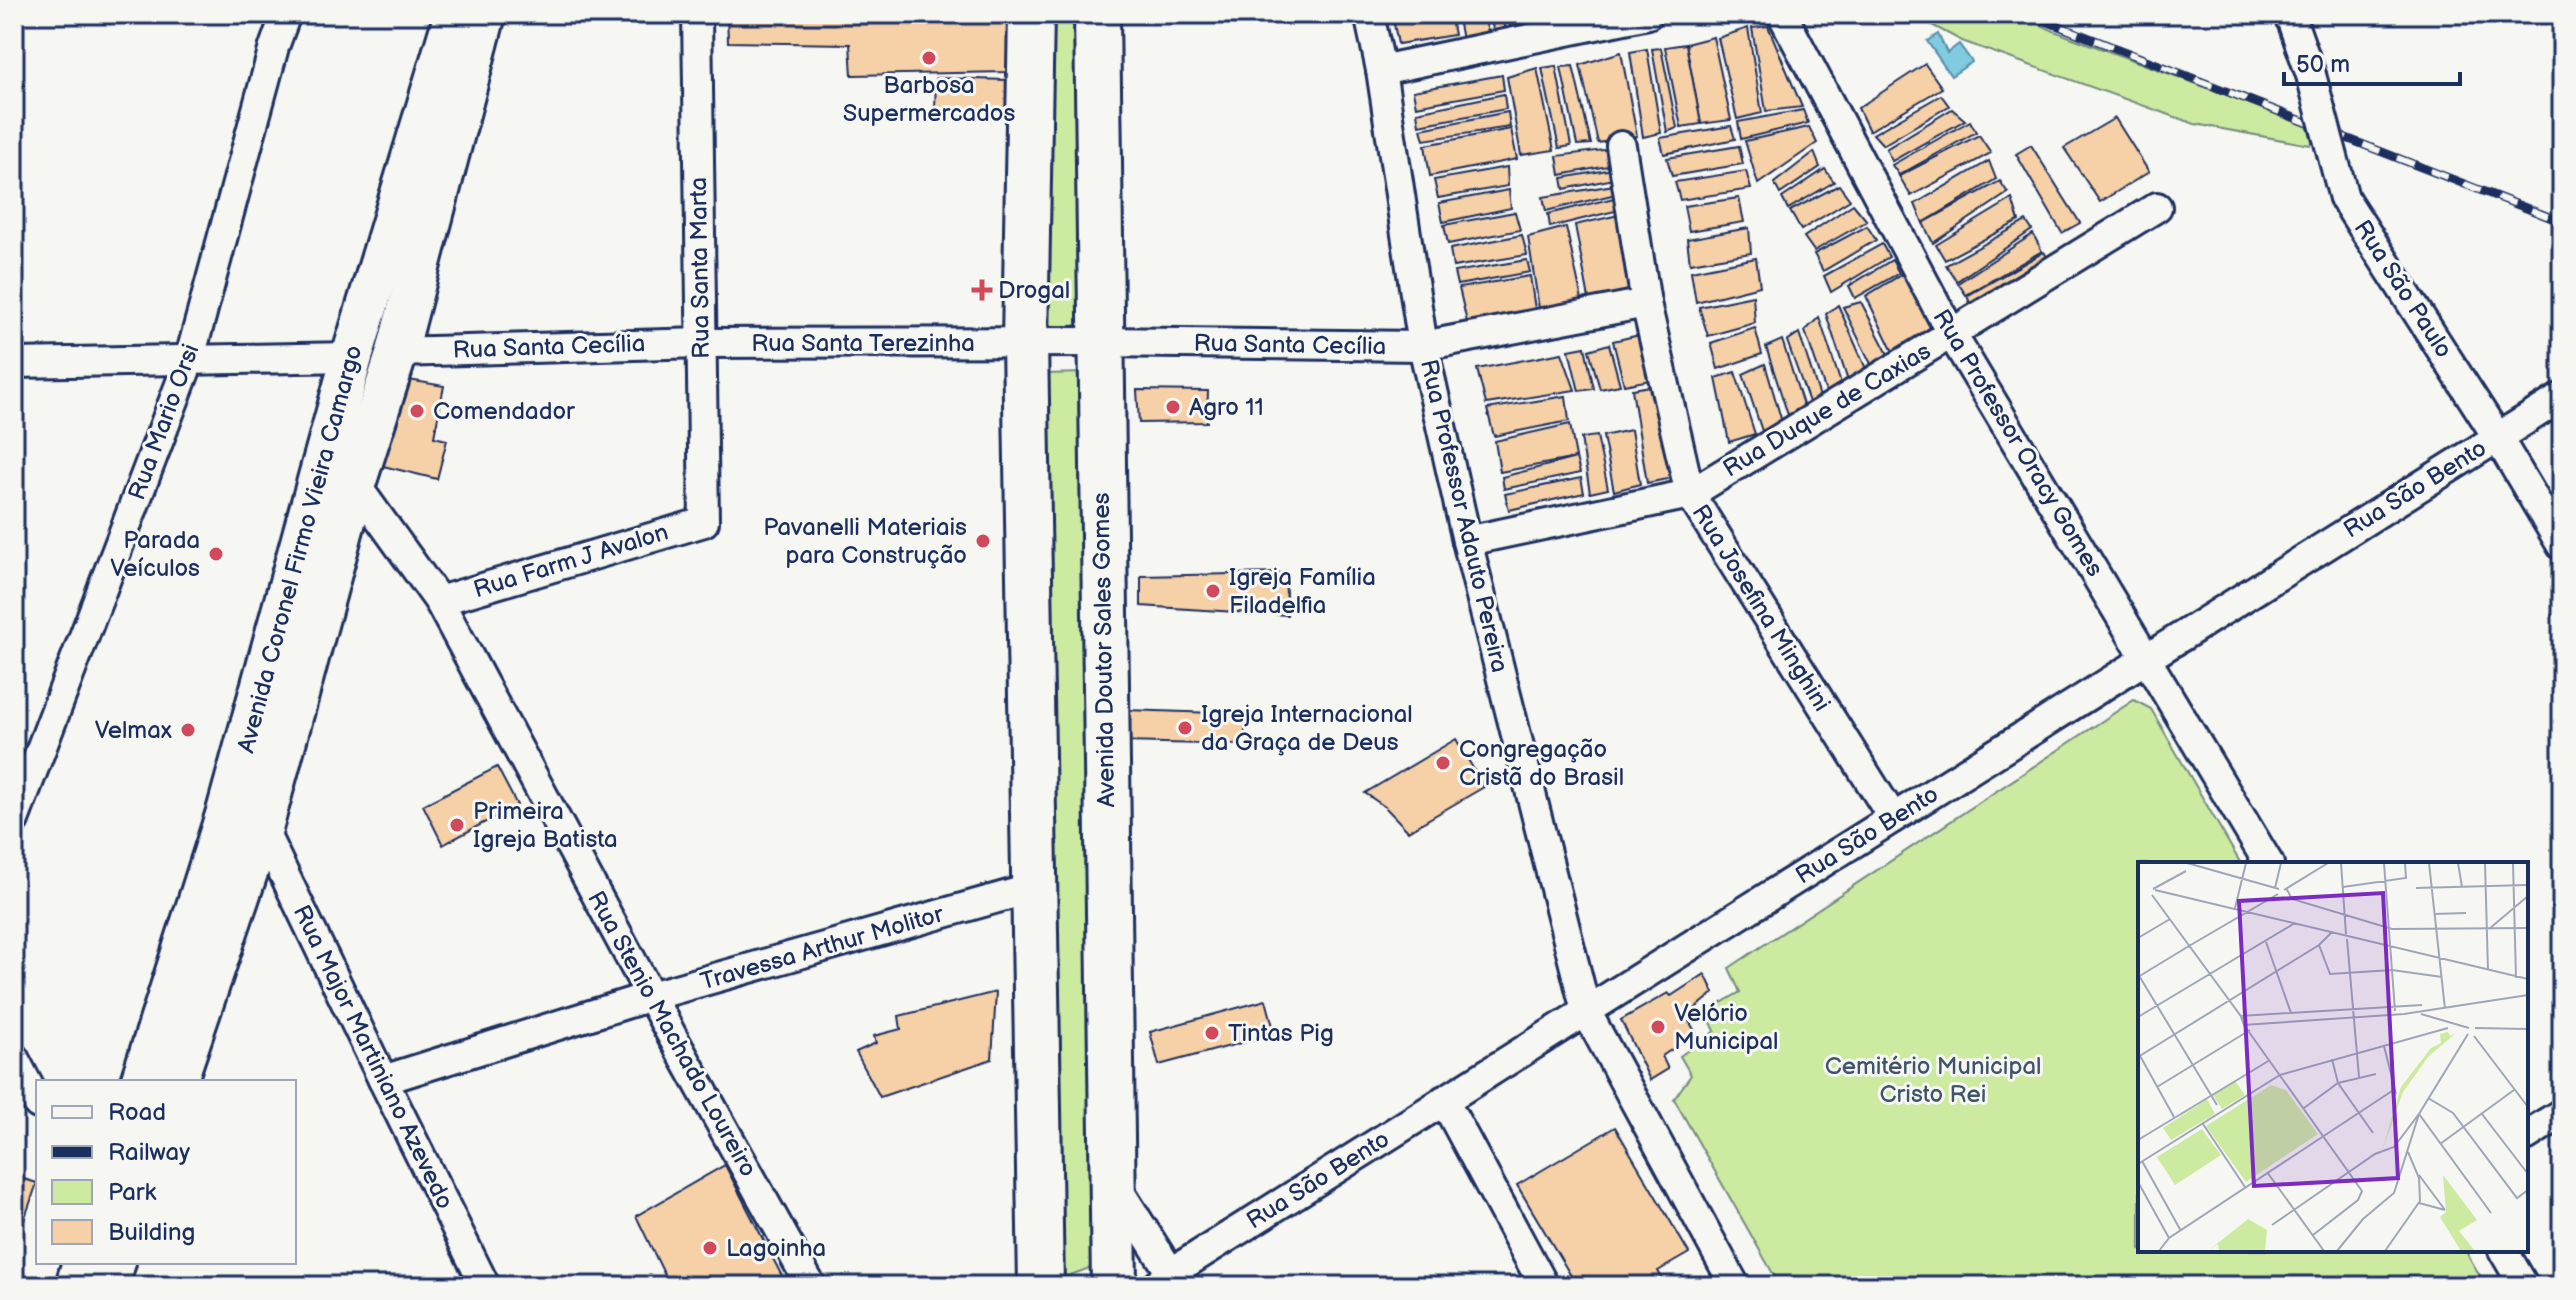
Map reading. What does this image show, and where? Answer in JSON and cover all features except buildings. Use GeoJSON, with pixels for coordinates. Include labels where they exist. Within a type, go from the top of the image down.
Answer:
{"type":"FeatureCollection","features":[{"type":"Feature","properties":{"kind":"main road","name":"Avenida Coronel Firmo Vieira Camargo"},"geometry":{"type":"LineString","coordinates":[[177,1080],[338,480],[352,357],[455,14]]}},
{"type":"Feature","properties":{"kind":"main road","name":"Avenida Coronel Firmo Vieira Camargo"},"geometry":{"type":"LineString","coordinates":[[338,480],[397,352],[485,14]]}},
{"type":"Feature","properties":{"kind":"main road"},"geometry":{"type":"LineString","coordinates":[[1031,14],[1025,342],[1041,1286]]}},
{"type":"Feature","properties":{"kind":"main road","name":"Avenida Doutor Sales Gomes"},"geometry":{"type":"LineString","coordinates":[[1097,14],[1110,1284]]}},
{"type":"Feature","properties":{"kind":"main road","name":"Avenida Coronel Firmo Vieira Camargo"},"geometry":{"type":"LineString","coordinates":[[142,1080],[245,820]]}},
{"type":"Feature","properties":{"kind":"main road"},"geometry":{"type":"LineString","coordinates":[[76,1286],[82,1264]]}},
{"type":"Feature","properties":{"kind":"main road"},"geometry":{"type":"LineString","coordinates":[[107,1286],[114,1264]]}},
{"type":"Feature","properties":{"kind":"street","name":"Rua Mario Orsi"},"geometry":{"type":"LineString","coordinates":[[14,820],[189,361],[274,47],[286,14]]}},
{"type":"Feature","properties":{"kind":"street","name":"Rua Santa Marta"},"geometry":{"type":"LineString","coordinates":[[697,14],[704,522]]}},
{"type":"Feature","properties":{"kind":"street","name":"Rua Professor Adauto Pereira"},"geometry":{"type":"LineString","coordinates":[[1369,14],[1381,70],[1423,346],[1467,541],[1586,1011],[1735,1286]]}},
{"type":"Feature","properties":{"kind":"street"},"geometry":{"type":"LineString","coordinates":[[1381,70],[1648,14]]}},
{"type":"Feature","properties":{"kind":"street","name":"Rua Professor Oracy Gomes"},"geometry":{"type":"LineString","coordinates":[[1782,14],[1951,333],[2268,862]]}},
{"type":"Feature","properties":{"kind":"street","name":"Rua São Paulo"},"geometry":{"type":"LineString","coordinates":[[2287,14],[2311,75],[2344,198],[2498,438],[2562,546]]}},
{"type":"Feature","properties":{"kind":"street","name":"Rua Josefina Minghini"},"geometry":{"type":"LineString","coordinates":[[1621,146],[1646,303],[1690,494],[1893,818]]}},
{"type":"Feature","properties":{"kind":"street","name":"Rua Duque de Caxias"},"geometry":{"type":"LineString","coordinates":[[1467,541],[1690,494],[2157,207]]}},
{"type":"Feature","properties":{"kind":"street","name":"Rua Santa Cecília"},"geometry":{"type":"LineString","coordinates":[[1025,342],[1423,346],[1646,303]]}},
{"type":"Feature","properties":{"kind":"street","name":"Rua Santa Terezinha"},"geometry":{"type":"LineString","coordinates":[[701,343],[1025,342]]}},
{"type":"Feature","properties":{"kind":"street","name":"Rua Santa Cecília"},"geometry":{"type":"LineString","coordinates":[[397,352],[701,343]]}},
{"type":"Feature","properties":{"kind":"street"},"geometry":{"type":"LineString","coordinates":[[14,363],[352,357]]}},
{"type":"Feature","properties":{"kind":"street","name":"Rua São Bento"},"geometry":{"type":"LineString","coordinates":[[1110,1284],[1169,1281],[1444,1100],[2562,397]]}},
{"type":"Feature","properties":{"kind":"street","name":"Rua Stenio Machado Loureiro"},"geometry":{"type":"LineString","coordinates":[[338,480],[439,601],[811,1286]]}},
{"type":"Feature","properties":{"kind":"street","name":"Rua Farm J Avalon"},"geometry":{"type":"LineString","coordinates":[[439,601],[704,522]]}},
{"type":"Feature","properties":{"kind":"street","name":"Rua Major Martiniano Azevedo"},"geometry":{"type":"LineString","coordinates":[[245,820],[383,1080],[485,1286]]}},
{"type":"Feature","properties":{"kind":"street","name":"Travessa Arthur Molitor"},"geometry":{"type":"LineString","coordinates":[[383,1080],[651,996],[1033,888]]}},
{"type":"Feature","properties":{"kind":"street"},"geometry":{"type":"LineString","coordinates":[[14,1058],[36,1100]]}},
{"type":"Feature","properties":{"kind":"street"},"geometry":{"type":"LineString","coordinates":[[1444,1100],[1544,1286]]}},
{"type":"Feature","properties":{"kind":"street"},"geometry":{"type":"LineString","coordinates":[[2528,1135],[2562,1113]]}},
{"type":"Feature","properties":{"kind":"street"},"geometry":{"type":"LineString","coordinates":[[1111,1179],[1169,1281]]}},
{"type":"Feature","properties":{"kind":"street"},"geometry":{"type":"LineString","coordinates":[[2504,1252],[2524,1286]]}},
{"type":"Feature","properties":{"kind":"street"},"geometry":{"type":"LineString","coordinates":[[122,1264],[133,1286]]}},
{"type":"Feature","properties":{"kind":"green space"},"geometry":{"type":"Polygon","coordinates":[[[1045,14],[1087,14],[1088,324],[1042,329],[1045,14]]]}},
{"type":"Feature","properties":{"kind":"green space"},"geometry":{"type":"Polygon","coordinates":[[[1911,14],[2017,14],[2054,31],[2321,130],[2310,145],[2195,124],[1962,41],[1911,14]]]}},
{"type":"Feature","properties":{"kind":"green space"},"geometry":{"type":"Polygon","coordinates":[[[1087,373],[1103,1263],[1057,1280],[1043,374],[1087,373]]]}},
{"type":"Feature","properties":{"kind":"green space","name":"Cemitério Municipal Cristo Rei"},"geometry":{"type":"Polygon","coordinates":[[[2134,700],[2151,709],[2240,862],[2138,862],[2138,1252],[2466,1252],[2486,1286],[1780,1286],[1674,1099],[1691,1075],[1680,1056],[1715,1031],[1706,1012],[1740,992],[1729,968],[2134,700]]]}},
{"type":"Feature","properties":{"kind":"water"},"geometry":{"type":"Polygon","coordinates":[[[1938,34],[1947,53],[1959,44],[1972,62],[1951,76],[1927,41],[1938,34]]]}},
{"type":"Feature","properties":{"kind":"railway"},"geometry":{"type":"LineString","coordinates":[[2028,14],[2562,222]]}},
{"type":"Feature","properties":{"kind":"place","name":"Barbosa Supermercados"},"geometry":{"type":"Point","coordinates":[929,58]}},
{"type":"Feature","properties":{"kind":"place","name":"Drogal"},"geometry":{"type":"Point","coordinates":[982,290]}},
{"type":"Feature","properties":{"kind":"place","name":"Agro 11"},"geometry":{"type":"Point","coordinates":[1173,407]}},
{"type":"Feature","properties":{"kind":"place","name":"Comendador"},"geometry":{"type":"Point","coordinates":[417,411]}},
{"type":"Feature","properties":{"kind":"place","name":"Pavanelli Materiais para Construção"},"geometry":{"type":"Point","coordinates":[983,541]}},
{"type":"Feature","properties":{"kind":"place","name":"Parada Veículos"},"geometry":{"type":"Point","coordinates":[216,554]}},
{"type":"Feature","properties":{"kind":"place","name":"Igreja Família Filadelfia"},"geometry":{"type":"Point","coordinates":[1213,591]}},
{"type":"Feature","properties":{"kind":"place","name":"Igreja Internacional da Graça de Deus"},"geometry":{"type":"Point","coordinates":[1185,728]}},
{"type":"Feature","properties":{"kind":"place","name":"Velmax"},"geometry":{"type":"Point","coordinates":[188,730]}},
{"type":"Feature","properties":{"kind":"place","name":"Congregação Cristã do Brasil"},"geometry":{"type":"Point","coordinates":[1443,763]}},
{"type":"Feature","properties":{"kind":"place","name":"Primeira Igreja Batista"},"geometry":{"type":"Point","coordinates":[457,825]}},
{"type":"Feature","properties":{"kind":"place","name":"Velório Municipal"},"geometry":{"type":"Point","coordinates":[1658,1027]}},
{"type":"Feature","properties":{"kind":"place","name":"Tintas Pig"},"geometry":{"type":"Point","coordinates":[1212,1033]}},
{"type":"Feature","properties":{"kind":"place","name":"Lagoinha"},"geometry":{"type":"Point","coordinates":[710,1248]}}]}
